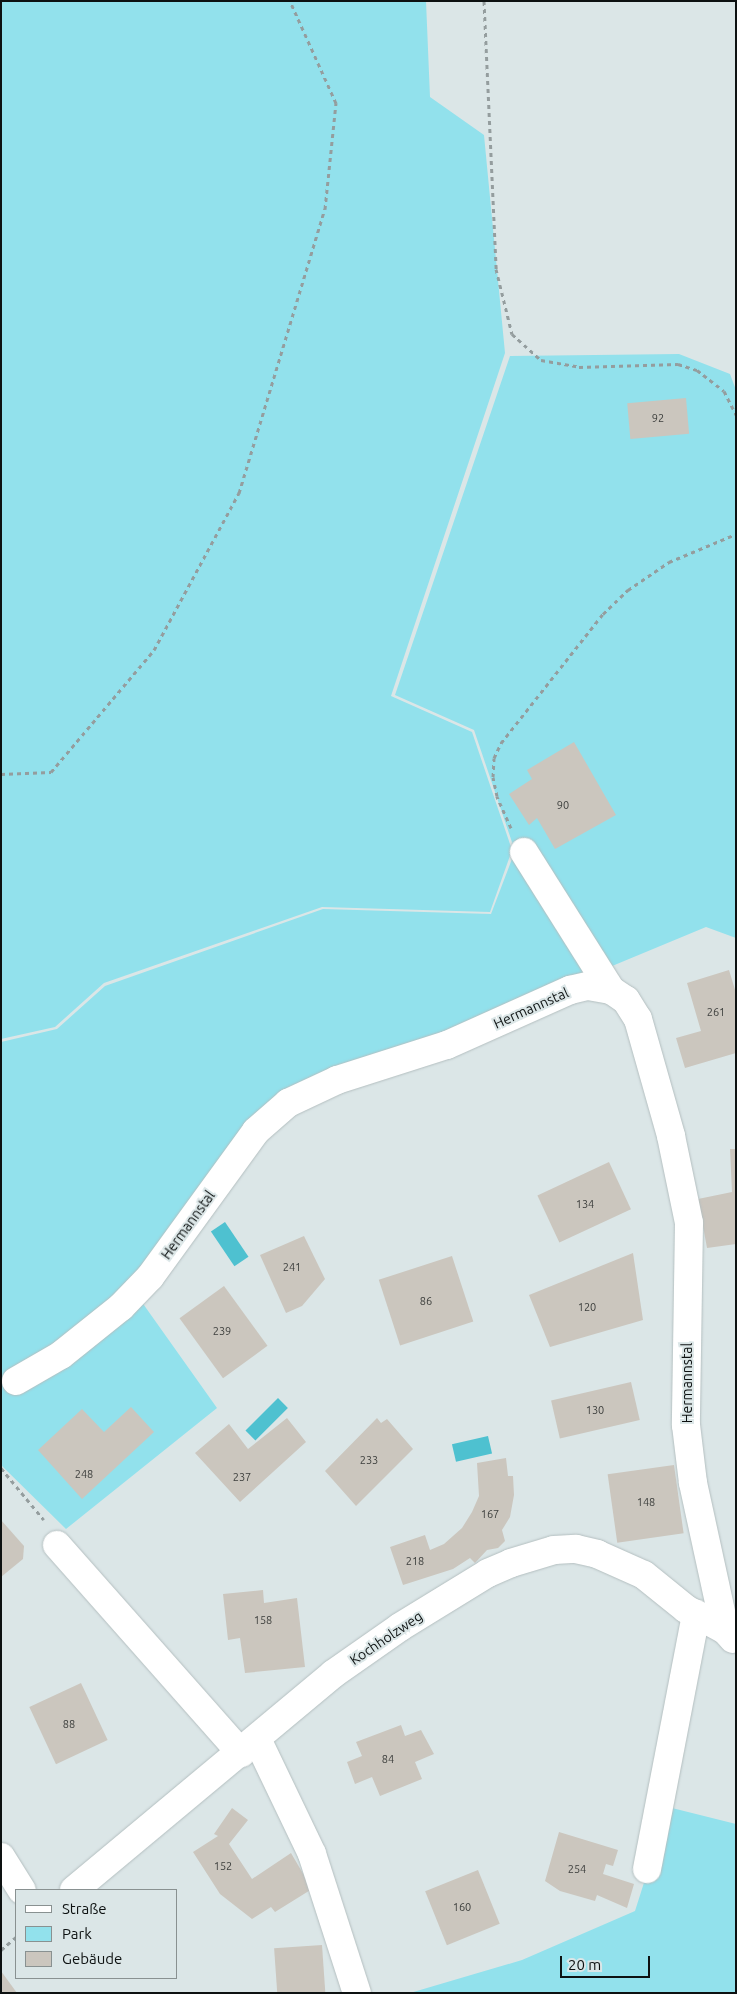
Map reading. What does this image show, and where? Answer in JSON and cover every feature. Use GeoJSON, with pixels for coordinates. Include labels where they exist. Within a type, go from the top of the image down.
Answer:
{"type":"FeatureCollection","features":[{"type":"Feature","properties":{"kind":"street"},"geometry":{"type":"LineString","coordinates":[[524,852],[611,990]]}},
{"type":"Feature","properties":{"kind":"street","name":"Hermannstal"},"geometry":{"type":"LineString","coordinates":[[16,1381],[61,1355],[121,1307],[150,1277],[256,1131],[288,1103],[337,1080],[446,1045],[570,990],[588,986],[611,990],[626,1000],[638,1019],[671,1136],[689,1223],[686,1425],[693,1482],[731,1636]]}},
{"type":"Feature","properties":{"kind":"street"},"geometry":{"type":"LineString","coordinates":[[57,1545],[249,1746],[312,1854],[357,1993]]}},
{"type":"Feature","properties":{"kind":"street","name":"Kochholzweg"},"geometry":{"type":"LineString","coordinates":[[75,1889],[333,1674],[395,1630],[488,1573],[554,1550],[576,1549],[617,1562],[644,1575],[696,1614],[731,1636]]}},
{"type":"Feature","properties":{"kind":"street"},"geometry":{"type":"LineString","coordinates":[[646,1869],[696,1614]]}},
{"type":"Feature","properties":{"kind":"street"},"geometry":{"type":"LineString","coordinates":[[1,1857],[21,1889]]}},
{"type":"Feature","properties":{"kind":"path"},"geometry":{"type":"LineString","coordinates":[[1,774],[51,772],[154,650],[238,494],[325,209],[336,103],[290,1]]}},
{"type":"Feature","properties":{"kind":"path"},"geometry":{"type":"LineString","coordinates":[[484,1],[496,269],[512,334],[541,360],[579,367],[678,364],[696,370],[724,391],[736,415]]}},
{"type":"Feature","properties":{"kind":"path"},"geometry":{"type":"LineString","coordinates":[[524,852],[497,796],[494,758],[502,743],[603,614],[628,590],[669,562],[736,534]]}},
{"type":"Feature","properties":{"kind":"path"},"geometry":{"type":"LineString","coordinates":[[1,1468],[50,1527],[57,1545]]}},
{"type":"Feature","properties":{"kind":"path"},"geometry":{"type":"LineString","coordinates":[[1,1950],[15,1938]]}},
{"type":"Feature","properties":{"kind":"green space"},"geometry":{"type":"Polygon","coordinates":[[[1,1],[426,1],[430,97],[484,135],[505,353],[391,696],[472,732],[512,850],[490,912],[322,907],[104,983],[55,1027],[1,1039],[1,1]]]}},
{"type":"Feature","properties":{"kind":"green space"},"geometry":{"type":"Polygon","coordinates":[[[679,354],[730,374],[736,390],[736,938],[706,927],[439,1038],[305,1086],[129,1284],[217,1408],[66,1529],[1,1465],[1,1042],[57,1029],[105,986],[323,909],[491,914],[515,851],[474,730],[395,695],[510,356],[679,354]]]}},
{"type":"Feature","properties":{"kind":"green space"},"geometry":{"type":"Polygon","coordinates":[[[668,1807],[736,1824],[736,1993],[410,1993],[522,1960],[635,1911],[668,1807]]]}},
{"type":"Feature","properties":{"kind":"shaded area"},"geometry":{"type":"Polygon","coordinates":[[[225,1222],[248,1257],[234,1266],[211,1232],[225,1222]]]}},
{"type":"Feature","properties":{"kind":"shaded area"},"geometry":{"type":"Polygon","coordinates":[[[278,1398],[288,1408],[255,1440],[245,1431],[278,1398]]]}},
{"type":"Feature","properties":{"kind":"shaded area"},"geometry":{"type":"Polygon","coordinates":[[[488,1436],[492,1454],[456,1462],[452,1444],[488,1436]]]}},
{"type":"Feature","properties":{"kind":"building"},"geometry":{"type":"Polygon","coordinates":[[[686,398],[689,434],[630,439],[627,403],[686,398]]]}},
{"type":"Feature","properties":{"kind":"building"},"geometry":{"type":"Polygon","coordinates":[[[574,742],[616,815],[555,849],[537,818],[529,825],[509,794],[532,779],[527,770],[574,742]]]}},
{"type":"Feature","properties":{"kind":"building"},"geometry":{"type":"Polygon","coordinates":[[[729,970],[736,993],[736,1053],[685,1068],[676,1038],[701,1031],[687,983],[729,970]]]}},
{"type":"Feature","properties":{"kind":"building"},"geometry":{"type":"Polygon","coordinates":[[[730,1149],[736,1149],[736,1244],[707,1248],[698,1199],[732,1192],[730,1149]]]}},
{"type":"Feature","properties":{"kind":"building"},"geometry":{"type":"Polygon","coordinates":[[[609,1162],[631,1209],[559,1243],[537,1195],[609,1162]]]}},
{"type":"Feature","properties":{"kind":"building"},"geometry":{"type":"Polygon","coordinates":[[[304,1236],[325,1279],[302,1306],[286,1313],[260,1255],[304,1236]]]}},
{"type":"Feature","properties":{"kind":"building"},"geometry":{"type":"Polygon","coordinates":[[[633,1253],[643,1320],[550,1347],[529,1295],[633,1253]]]}},
{"type":"Feature","properties":{"kind":"building"},"geometry":{"type":"Polygon","coordinates":[[[452,1256],[473,1322],[400,1345],[379,1280],[452,1256]]]}},
{"type":"Feature","properties":{"kind":"building"},"geometry":{"type":"Polygon","coordinates":[[[224,1286],[267,1346],[223,1378],[180,1318],[224,1286]]]}},
{"type":"Feature","properties":{"kind":"building"},"geometry":{"type":"Polygon","coordinates":[[[631,1382],[640,1420],[560,1438],[551,1400],[631,1382]]]}},
{"type":"Feature","properties":{"kind":"building"},"geometry":{"type":"Polygon","coordinates":[[[131,1407],[154,1432],[82,1499],[38,1450],[82,1409],[104,1432],[131,1407]]]}},
{"type":"Feature","properties":{"kind":"building"},"geometry":{"type":"Polygon","coordinates":[[[287,1418],[306,1442],[240,1502],[195,1453],[229,1424],[248,1449],[287,1418]]]}},
{"type":"Feature","properties":{"kind":"building"},"geometry":{"type":"Polygon","coordinates":[[[377,1418],[381,1423],[387,1419],[413,1449],[356,1506],[325,1471],[377,1418]]]}},
{"type":"Feature","properties":{"kind":"building"},"geometry":{"type":"Polygon","coordinates":[[[506,1458],[508,1476],[513,1476],[514,1495],[510,1517],[502,1530],[505,1541],[498,1548],[487,1550],[475,1563],[470,1558],[453,1569],[403,1585],[390,1547],[425,1535],[430,1550],[444,1544],[462,1528],[479,1496],[477,1463],[506,1458]]]}},
{"type":"Feature","properties":{"kind":"building"},"geometry":{"type":"Polygon","coordinates":[[[674,1465],[684,1533],[617,1543],[608,1474],[674,1465]]]}},
{"type":"Feature","properties":{"kind":"building"},"geometry":{"type":"Polygon","coordinates":[[[1,1520],[24,1546],[23,1559],[1,1577],[1,1520]]]}},
{"type":"Feature","properties":{"kind":"building"},"geometry":{"type":"Polygon","coordinates":[[[263,1590],[264,1603],[297,1598],[305,1667],[245,1673],[240,1638],[228,1640],[223,1594],[263,1590]]]}},
{"type":"Feature","properties":{"kind":"building"},"geometry":{"type":"Polygon","coordinates":[[[81,1683],[108,1740],[56,1764],[29,1707],[81,1683]]]}},
{"type":"Feature","properties":{"kind":"building"},"geometry":{"type":"Polygon","coordinates":[[[401,1725],[405,1736],[421,1730],[434,1754],[415,1762],[422,1779],[380,1796],[372,1777],[355,1784],[347,1762],[362,1756],[356,1742],[401,1725]]]}},
{"type":"Feature","properties":{"kind":"building"},"geometry":{"type":"Polygon","coordinates":[[[232,1808],[248,1820],[229,1844],[252,1879],[291,1853],[312,1889],[275,1912],[271,1907],[252,1919],[220,1894],[193,1852],[218,1836],[214,1834],[232,1808]]]}},
{"type":"Feature","properties":{"kind":"building"},"geometry":{"type":"Polygon","coordinates":[[[559,1832],[618,1850],[613,1866],[606,1864],[603,1874],[634,1884],[627,1908],[597,1895],[595,1901],[560,1891],[545,1881],[559,1832]]]}},
{"type":"Feature","properties":{"kind":"building"},"geometry":{"type":"Polygon","coordinates":[[[478,1870],[500,1924],[447,1945],[425,1891],[478,1870]]]}},
{"type":"Feature","properties":{"kind":"building"},"geometry":{"type":"Polygon","coordinates":[[[322,1945],[325,1993],[277,1993],[274,1948],[322,1945]]]}},
{"type":"Feature","properties":{"kind":"building"},"geometry":{"type":"Polygon","coordinates":[[[1,1971],[17,1993],[1,1993],[1,1971]]]}}]}
